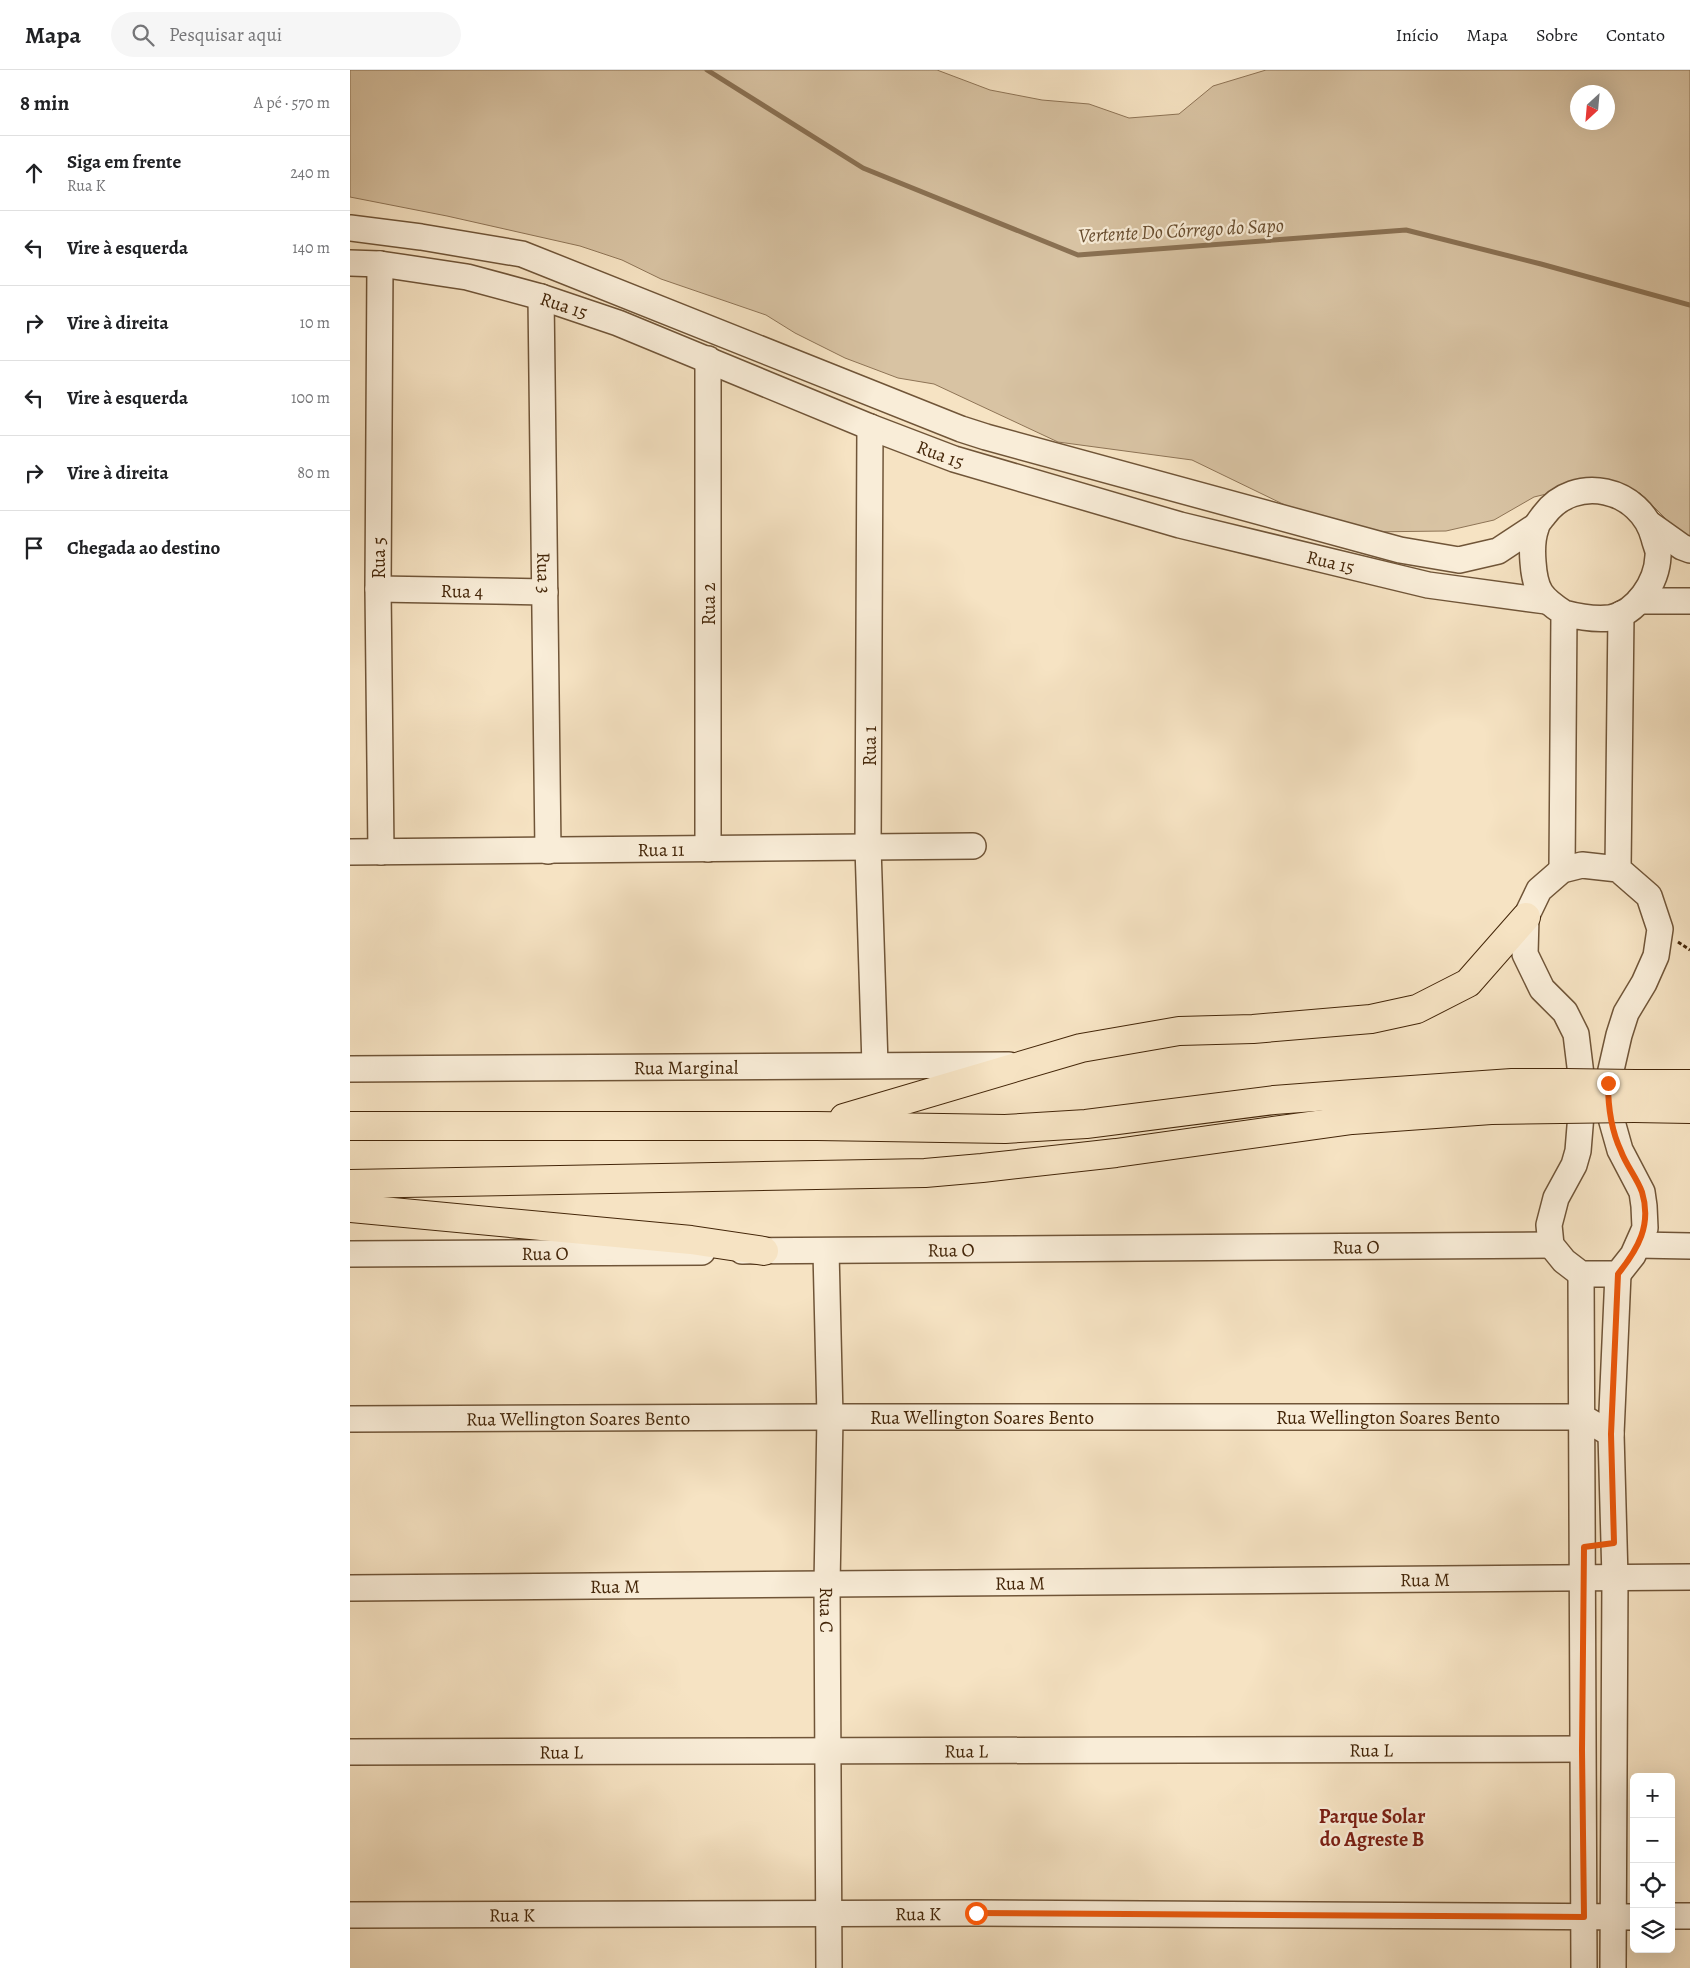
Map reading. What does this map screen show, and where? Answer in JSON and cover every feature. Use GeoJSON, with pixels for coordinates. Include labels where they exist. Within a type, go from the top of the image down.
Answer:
{"type":"FeatureCollection","features":[{"type":"Feature","properties":{"kind":"highway"},"geometry":{"type":"LineString","coordinates":[[817,1126],[1081,1048],[1179,1031],[1253,1029],[1371,1019],[1417,1009],[1468,983],[1526,917]]}},
{"type":"Feature","properties":{"kind":"highway"},"geometry":{"type":"LineString","coordinates":[[350,1126],[1005,1128],[1086,1124],[1274,1100],[1566,1082],[1690,1109]]}},
{"type":"Feature","properties":{"kind":"highway"},"geometry":{"type":"LineString","coordinates":[[350,1184],[925,1173],[1116,1153],[1352,1120],[1481,1110],[1561,1109],[1690,1084]]}},
{"type":"Feature","properties":{"kind":"highway"},"geometry":{"type":"LineString","coordinates":[[350,1208],[691,1240],[764,1251]]}},
{"type":"Feature","properties":{"kind":"street","name":"Rua 15"},"geometry":{"type":"LineString","coordinates":[[350,228],[420,236],[522,254],[961,429],[1400,550],[1459,560],[1498,551],[1536,526]]}},
{"type":"Feature","properties":{"kind":"street","name":"Rua 15"},"geometry":{"type":"LineString","coordinates":[[350,263],[380,264],[467,277],[541,296],[618,323],[870,427],[954,459],[1180,525],[1428,585],[1555,607]]}},
{"type":"Feature","properties":{"kind":"street","name":"Rua 5"},"geometry":{"type":"LineString","coordinates":[[380,264],[378,589],[381,852]]}},
{"type":"Feature","properties":{"kind":"street","name":"Rua 3"},"geometry":{"type":"LineString","coordinates":[[541,296],[548,851]]}},
{"type":"Feature","properties":{"kind":"street","name":"Rua 2"},"geometry":{"type":"LineString","coordinates":[[708,359],[708,849]]}},
{"type":"Feature","properties":{"kind":"street","name":"Rua 1"},"geometry":{"type":"LineString","coordinates":[[870,427],[868,847],[875,1065]]}},
{"type":"Feature","properties":{"kind":"street"},"geometry":{"type":"LineString","coordinates":[[1651,525],[1659,555],[1652,583],[1630,607],[1610,618],[1592,619],[1555,607],[1534,580],[1532,548],[1536,526],[1551,506],[1568,496],[1593,490],[1607,492],[1624,498],[1640,510],[1651,525],[1682,547],[1690,550]]}},
{"type":"Feature","properties":{"kind":"street","name":"Rua 4"},"geometry":{"type":"LineString","coordinates":[[378,589],[545,592]]}},
{"type":"Feature","properties":{"kind":"street"},"geometry":{"type":"LineString","coordinates":[[1630,607],[1690,601]]}},
{"type":"Feature","properties":{"kind":"street"},"geometry":{"type":"LineString","coordinates":[[1555,607],[1562,870]]}},
{"type":"Feature","properties":{"kind":"street"},"geometry":{"type":"LineString","coordinates":[[1618,869],[1630,607]]}},
{"type":"Feature","properties":{"kind":"street","name":"Rua 11"},"geometry":{"type":"LineString","coordinates":[[350,852],[973,846]]}},
{"type":"Feature","properties":{"kind":"street"},"geometry":{"type":"LineString","coordinates":[[1613,1968],[1624,1917],[1611,1434],[1618,1274],[1633,1255],[1645,1228],[1642,1192],[1620,1150],[1609,1111],[1608,1083],[1626,1013],[1644,983],[1656,956],[1660,929],[1649,896],[1618,869],[1582,865],[1562,870],[1539,890],[1526,917],[1525,954],[1542,989],[1565,1012],[1576,1034],[1582,1083],[1578,1151],[1574,1166],[1556,1198],[1549,1225],[1550,1245],[1564,1261],[1581,1274],[1618,1274]]}},
{"type":"Feature","properties":{"kind":"street","name":"Rua Marginal"},"geometry":{"type":"LineString","coordinates":[[350,1069],[1022,1065]]}},
{"type":"Feature","properties":{"kind":"street","name":"Rua O"},"geometry":{"type":"LineString","coordinates":[[350,1254],[1550,1245]]}},
{"type":"Feature","properties":{"kind":"street"},"geometry":{"type":"LineString","coordinates":[[1638,1245],[1690,1246]]}},
{"type":"Feature","properties":{"kind":"street","name":"Rua C"},"geometry":{"type":"LineString","coordinates":[[826,1251],[830,1416],[827,1585],[829,1968]]}},
{"type":"Feature","properties":{"kind":"street"},"geometry":{"type":"LineString","coordinates":[[1581,1274],[1584,1547],[1582,1750],[1584,1968]]}},
{"type":"Feature","properties":{"kind":"street","name":"Rua Wellington Soares Bento"},"geometry":{"type":"LineString","coordinates":[[350,1419],[830,1416],[1582,1417]]}},
{"type":"Feature","properties":{"kind":"street"},"geometry":{"type":"LineString","coordinates":[[1582,1417],[1611,1434]]}},
{"type":"Feature","properties":{"kind":"street"},"geometry":{"type":"LineString","coordinates":[[1584,1547],[1614,1543]]}},
{"type":"Feature","properties":{"kind":"street","name":"Rua M"},"geometry":{"type":"LineString","coordinates":[[350,1588],[1690,1577]]}},
{"type":"Feature","properties":{"kind":"street","name":"Rua L"},"geometry":{"type":"LineString","coordinates":[[350,1752],[1582,1750]]}},
{"type":"Feature","properties":{"kind":"street","name":"Rua K"},"geometry":{"type":"LineString","coordinates":[[350,1915],[828,1914],[1624,1917]]}},
{"type":"Feature","properties":{"kind":"street"},"geometry":{"type":"LineString","coordinates":[[1675,1916],[1690,1916]]}},
{"type":"Feature","properties":{"kind":"shaded area"},"geometry":{"type":"Polygon","coordinates":[[[350,70],[937,70],[990,90],[1042,100],[1089,104],[1129,118],[1179,114],[1213,86],[1266,70],[1690,70],[1690,539],[1685,538],[1640,493],[1592,483],[1534,497],[1494,520],[1446,531],[1366,532],[1320,522],[1192,460],[1058,442],[934,384],[898,378],[845,358],[795,333],[766,315],[661,279],[622,260],[580,246],[447,216],[350,197],[350,70]]]}},
{"type":"Feature","properties":{"kind":"waterway","name":"Vertente Do Córrego do Sapo"},"geometry":{"type":"LineString","coordinates":[[707,70],[863,168],[1078,255],[1406,230],[1541,264],[1690,305]]}},
{"type":"Feature","properties":{"kind":"district","name":"Parque Solar do Agreste B"},"geometry":{"type":"Point","coordinates":[1372,1828]}},
{"type":"Feature","properties":{"kind":"route"},"geometry":{"type":"LineString","coordinates":[[976,1913],[1584,1917],[1582,1750],[1584,1547],[1614,1543],[1611,1434],[1618,1274],[1633,1255],[1645,1228],[1642,1192],[1620,1150],[1609,1111],[1608,1083]]}}]}
